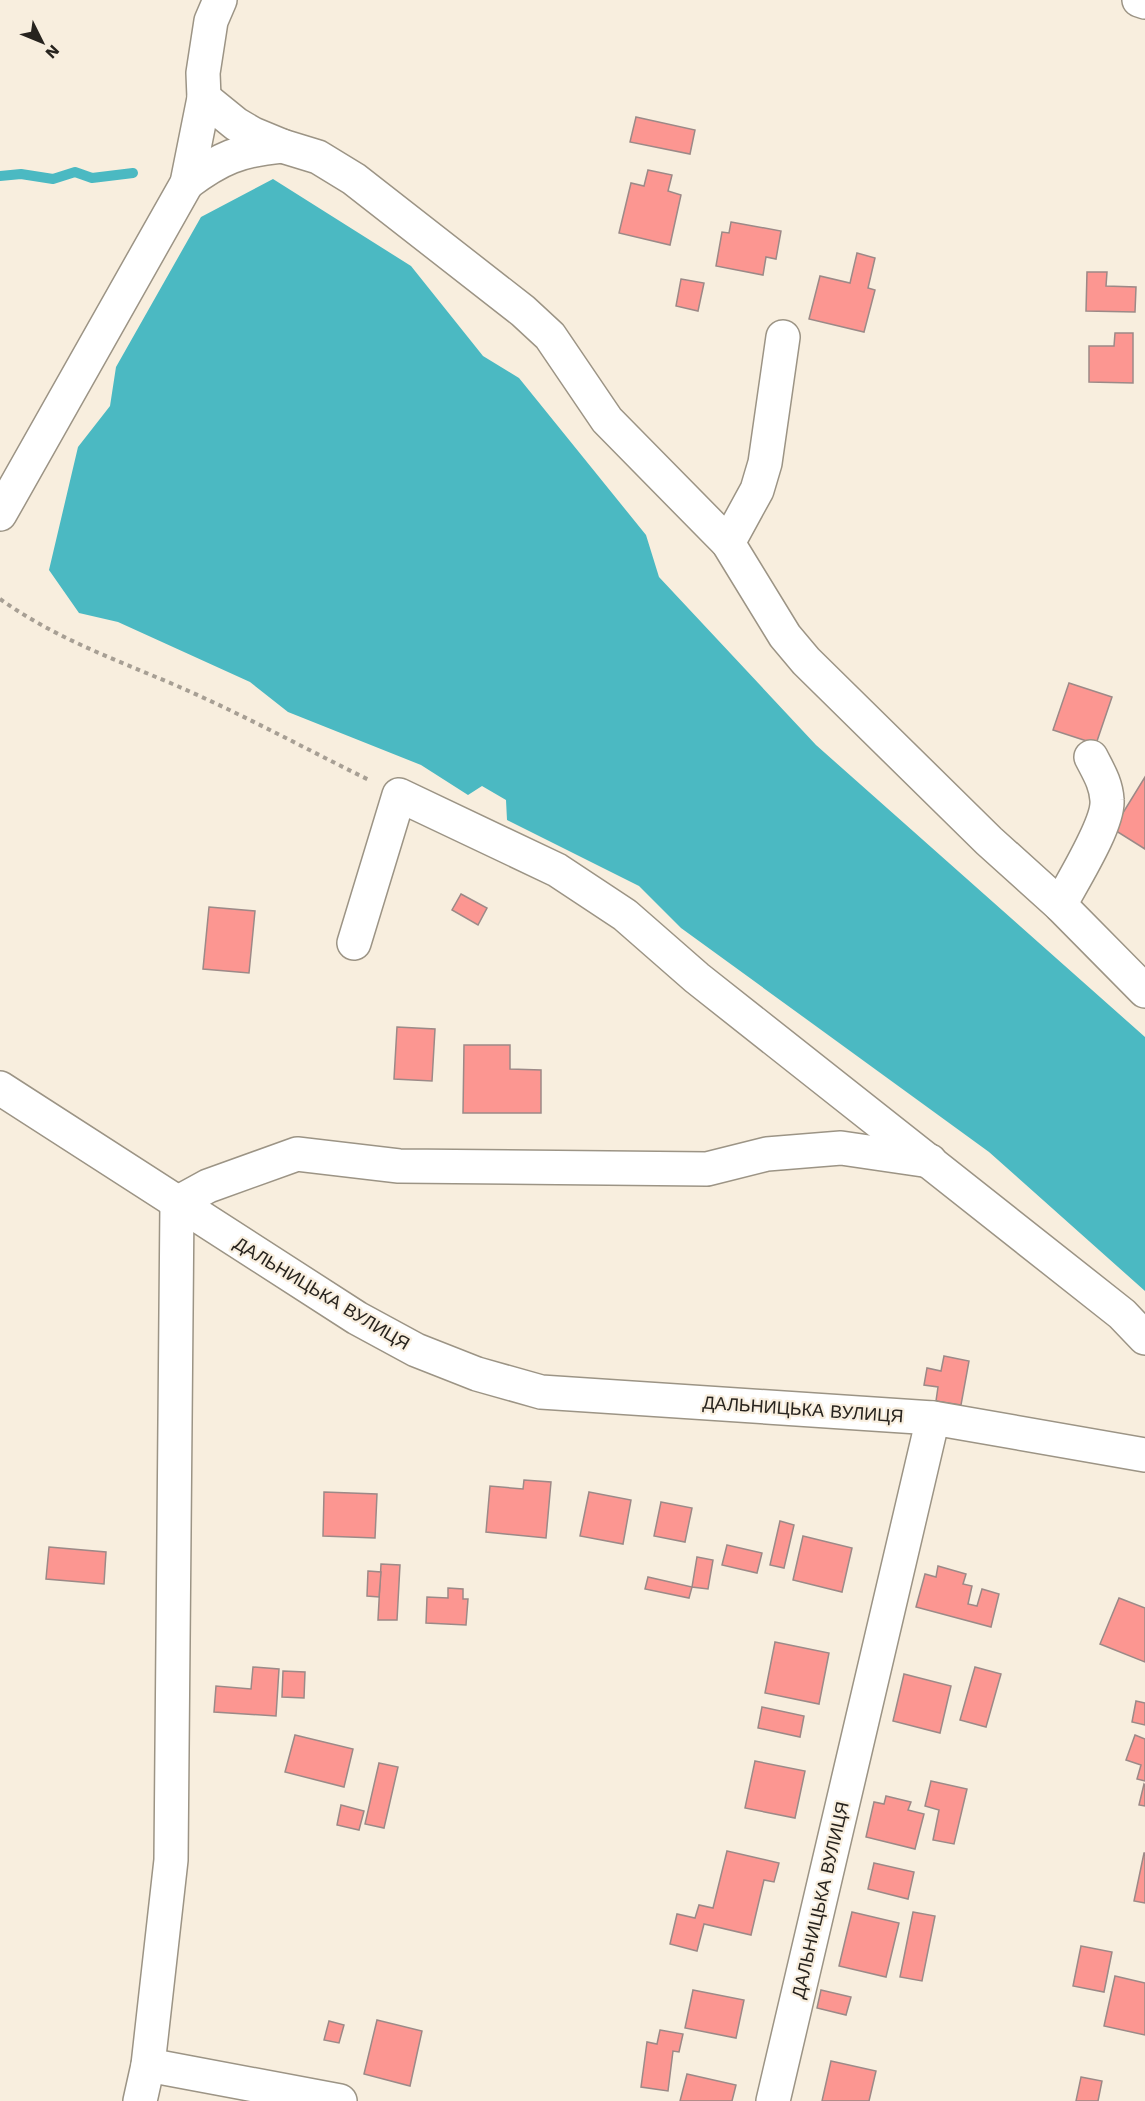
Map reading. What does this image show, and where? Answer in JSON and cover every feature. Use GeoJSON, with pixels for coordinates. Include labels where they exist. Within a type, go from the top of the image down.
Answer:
{"type":"FeatureCollection","features":[{"type":"Feature","properties":{"kind":"street"},"geometry":{"type":"LineString","coordinates":[[0,514],[187,183],[204,98],[202,74],[211,21],[220,0]]}},
{"type":"Feature","properties":{"kind":"street"},"geometry":{"type":"LineString","coordinates":[[1139,0],[1145,2]]}},
{"type":"Feature","properties":{"kind":"street"},"geometry":{"type":"LineString","coordinates":[[204,98],[236,124],[253,134],[318,157],[354,179],[523,310],[550,336],[607,420],[728,543],[785,636],[806,661],[990,841],[1060,905],[1145,991]]}},
{"type":"Feature","properties":{"kind":"street"},"geometry":{"type":"LineString","coordinates":[[187,183],[208,167],[229,156],[252,149],[282,146]]}},
{"type":"Feature","properties":{"kind":"street"},"geometry":{"type":"LineString","coordinates":[[728,543],[757,490],[765,463],[783,338]]}},
{"type":"Feature","properties":{"kind":"street"},"geometry":{"type":"LineString","coordinates":[[1060,905],[1101,826],[1107,802],[1103,779],[1091,757]]}},
{"type":"Feature","properties":{"kind":"street"},"geometry":{"type":"LineString","coordinates":[[354,943],[399,795],[557,870],[625,915],[698,978],[1122,1314],[1145,1338]]}},
{"type":"Feature","properties":{"kind":"street","name":"ДАЛЬНИЦЬКА ВУЛИЦЯ"},"geometry":{"type":"LineString","coordinates":[[0,1088],[357,1318],[416,1350],[477,1374],[541,1392],[933,1418],[1145,1455]]}},
{"type":"Feature","properties":{"kind":"street"},"geometry":{"type":"LineString","coordinates":[[140,2101],[148,2065],[171,1860],[177,1203],[208,1186],[297,1154],[399,1166],[707,1169],[767,1154],[841,1148],[930,1161]]}},
{"type":"Feature","properties":{"kind":"street","name":"ДАЛЬНИЦЬКА ВУЛИЦЯ"},"geometry":{"type":"LineString","coordinates":[[773,2101],[933,1418]]}},
{"type":"Feature","properties":{"kind":"street"},"geometry":{"type":"LineString","coordinates":[[148,2065],[340,2101]]}},
{"type":"Feature","properties":{"kind":"path"},"geometry":{"type":"LineString","coordinates":[[0,599],[64,639],[177,686],[399,795]]}},
{"type":"Feature","properties":{"kind":"water"},"geometry":{"type":"Polygon","coordinates":[[[273,179],[411,266],[483,356],[519,378],[646,535],[659,577],[816,745],[1145,1037],[1145,1291],[989,1152],[681,928],[639,886],[507,820],[506,800],[482,786],[468,795],[421,765],[288,712],[250,682],[118,622],[79,613],[49,570],[78,447],[110,406],[116,367],[201,217],[273,179]]]}},
{"type":"Feature","properties":{"kind":"building"},"geometry":{"type":"Polygon","coordinates":[[[636,117],[695,130],[690,154],[630,142],[636,117]]]}},
{"type":"Feature","properties":{"kind":"building"},"geometry":{"type":"Polygon","coordinates":[[[648,170],[672,175],[668,191],[681,195],[670,245],[619,233],[631,183],[644,186],[648,170]]]}},
{"type":"Feature","properties":{"kind":"building"},"geometry":{"type":"Polygon","coordinates":[[[731,222],[781,231],[776,259],[766,257],[763,275],[716,266],[722,232],[729,233],[731,222]]]}},
{"type":"Feature","properties":{"kind":"building"},"geometry":{"type":"Polygon","coordinates":[[[857,253],[875,258],[868,288],[875,290],[864,332],[809,319],[820,276],[850,283],[857,253]]]}},
{"type":"Feature","properties":{"kind":"building"},"geometry":{"type":"Polygon","coordinates":[[[1087,272],[1107,272],[1106,286],[1136,287],[1135,312],[1086,311],[1087,272]]]}},
{"type":"Feature","properties":{"kind":"building"},"geometry":{"type":"Polygon","coordinates":[[[681,279],[704,283],[698,311],[676,306],[681,279]]]}},
{"type":"Feature","properties":{"kind":"building"},"geometry":{"type":"Polygon","coordinates":[[[1115,333],[1133,333],[1133,383],[1089,382],[1089,346],[1114,346],[1115,333]]]}},
{"type":"Feature","properties":{"kind":"building"},"geometry":{"type":"Polygon","coordinates":[[[1069,683],[1112,697],[1096,744],[1053,730],[1069,683]]]}},
{"type":"Feature","properties":{"kind":"building"},"geometry":{"type":"Polygon","coordinates":[[[1145,777],[1145,849],[1113,829],[1145,777]]]}},
{"type":"Feature","properties":{"kind":"building"},"geometry":{"type":"Polygon","coordinates":[[[461,894],[487,908],[478,925],[452,910],[461,894]]]}},
{"type":"Feature","properties":{"kind":"building"},"geometry":{"type":"Polygon","coordinates":[[[209,907],[255,911],[249,973],[203,969],[209,907]]]}},
{"type":"Feature","properties":{"kind":"building"},"geometry":{"type":"Polygon","coordinates":[[[397,1027],[435,1029],[432,1081],[394,1079],[397,1027]]]}},
{"type":"Feature","properties":{"kind":"building"},"geometry":{"type":"Polygon","coordinates":[[[464,1045],[510,1045],[510,1069],[541,1070],[541,1113],[463,1113],[464,1045]]]}},
{"type":"Feature","properties":{"kind":"building"},"geometry":{"type":"Polygon","coordinates":[[[944,1356],[969,1361],[961,1405],[936,1401],[938,1387],[924,1385],[927,1368],[941,1371],[944,1356]]]}},
{"type":"Feature","properties":{"kind":"building"},"geometry":{"type":"Polygon","coordinates":[[[524,1480],[551,1482],[546,1538],[486,1532],[490,1486],[523,1489],[524,1480]]]}},
{"type":"Feature","properties":{"kind":"building"},"geometry":{"type":"Polygon","coordinates":[[[324,1492],[377,1494],[375,1538],[323,1536],[324,1492]]]}},
{"type":"Feature","properties":{"kind":"building"},"geometry":{"type":"Polygon","coordinates":[[[589,1492],[631,1500],[623,1544],[580,1536],[589,1492]]]}},
{"type":"Feature","properties":{"kind":"building"},"geometry":{"type":"Polygon","coordinates":[[[661,1502],[692,1508],[685,1542],[654,1536],[661,1502]]]}},
{"type":"Feature","properties":{"kind":"building"},"geometry":{"type":"Polygon","coordinates":[[[780,1521],[794,1525],[784,1568],[770,1565],[780,1521]]]}},
{"type":"Feature","properties":{"kind":"building"},"geometry":{"type":"Polygon","coordinates":[[[803,1536],[852,1548],[842,1592],[793,1580],[803,1536]]]}},
{"type":"Feature","properties":{"kind":"building"},"geometry":{"type":"Polygon","coordinates":[[[727,1545],[762,1553],[757,1573],[722,1565],[727,1545]]]}},
{"type":"Feature","properties":{"kind":"building"},"geometry":{"type":"Polygon","coordinates":[[[49,1547],[106,1552],[104,1584],[46,1579],[49,1547]]]}},
{"type":"Feature","properties":{"kind":"building"},"geometry":{"type":"Polygon","coordinates":[[[697,1557],[713,1560],[708,1589],[692,1587],[697,1557]]]}},
{"type":"Feature","properties":{"kind":"building"},"geometry":{"type":"Polygon","coordinates":[[[381,1564],[400,1565],[397,1620],[378,1620],[381,1564]]]}},
{"type":"Feature","properties":{"kind":"building"},"geometry":{"type":"Polygon","coordinates":[[[938,1566],[966,1574],[963,1584],[972,1586],[968,1604],[977,1606],[982,1589],[999,1594],[991,1627],[916,1607],[925,1574],[936,1577],[938,1566]]]}},
{"type":"Feature","properties":{"kind":"building"},"geometry":{"type":"Polygon","coordinates":[[[368,1571],[381,1572],[379,1597],[367,1596],[368,1571]]]}},
{"type":"Feature","properties":{"kind":"building"},"geometry":{"type":"Polygon","coordinates":[[[648,1577],[692,1587],[689,1598],[645,1589],[648,1577]]]}},
{"type":"Feature","properties":{"kind":"building"},"geometry":{"type":"Polygon","coordinates":[[[448,1588],[463,1589],[463,1599],[468,1599],[466,1625],[426,1623],[427,1597],[448,1598],[448,1588]]]}},
{"type":"Feature","properties":{"kind":"building"},"geometry":{"type":"Polygon","coordinates":[[[1119,1598],[1145,1608],[1145,1662],[1100,1644],[1119,1598]]]}},
{"type":"Feature","properties":{"kind":"building"},"geometry":{"type":"Polygon","coordinates":[[[775,1642],[829,1653],[819,1704],[765,1693],[775,1642]]]}},
{"type":"Feature","properties":{"kind":"building"},"geometry":{"type":"Polygon","coordinates":[[[253,1667],[279,1669],[276,1716],[214,1712],[216,1686],[251,1689],[253,1667]]]}},
{"type":"Feature","properties":{"kind":"building"},"geometry":{"type":"Polygon","coordinates":[[[975,1667],[1001,1674],[986,1727],[960,1720],[975,1667]]]}},
{"type":"Feature","properties":{"kind":"building"},"geometry":{"type":"Polygon","coordinates":[[[283,1671],[305,1672],[304,1698],[282,1697],[283,1671]]]}},
{"type":"Feature","properties":{"kind":"building"},"geometry":{"type":"Polygon","coordinates":[[[904,1674],[951,1686],[940,1733],[893,1721],[904,1674]]]}},
{"type":"Feature","properties":{"kind":"building"},"geometry":{"type":"Polygon","coordinates":[[[1136,1701],[1145,1703],[1145,1725],[1132,1722],[1136,1701]]]}},
{"type":"Feature","properties":{"kind":"building"},"geometry":{"type":"Polygon","coordinates":[[[762,1707],[804,1716],[800,1737],[758,1728],[762,1707]]]}},
{"type":"Feature","properties":{"kind":"building"},"geometry":{"type":"Polygon","coordinates":[[[295,1735],[353,1749],[344,1787],[285,1772],[295,1735]]]}},
{"type":"Feature","properties":{"kind":"building"},"geometry":{"type":"Polygon","coordinates":[[[1135,1735],[1145,1739],[1145,1781],[1137,1779],[1141,1765],[1126,1760],[1135,1735]]]}},
{"type":"Feature","properties":{"kind":"building"},"geometry":{"type":"Polygon","coordinates":[[[755,1761],[805,1771],[795,1818],[745,1808],[755,1761]]]}},
{"type":"Feature","properties":{"kind":"building"},"geometry":{"type":"Polygon","coordinates":[[[379,1763],[398,1767],[384,1828],[365,1824],[379,1763]]]}},
{"type":"Feature","properties":{"kind":"building"},"geometry":{"type":"Polygon","coordinates":[[[931,1781],[967,1789],[954,1844],[933,1840],[939,1810],[925,1806],[931,1781]]]}},
{"type":"Feature","properties":{"kind":"building"},"geometry":{"type":"Polygon","coordinates":[[[1145,1785],[1145,1806],[1139,1805],[1145,1785]]]}},
{"type":"Feature","properties":{"kind":"building"},"geometry":{"type":"Polygon","coordinates":[[[886,1796],[911,1802],[908,1810],[924,1814],[915,1849],[866,1837],[874,1802],[884,1804],[886,1796]]]}},
{"type":"Feature","properties":{"kind":"building"},"geometry":{"type":"Polygon","coordinates":[[[341,1805],[364,1811],[359,1830],[337,1825],[341,1805]]]}},
{"type":"Feature","properties":{"kind":"building"},"geometry":{"type":"Polygon","coordinates":[[[727,1851],[779,1863],[774,1882],[764,1880],[751,1935],[704,1924],[697,1951],[670,1944],[677,1914],[695,1918],[699,1905],[713,1908],[727,1851]]]}},
{"type":"Feature","properties":{"kind":"building"},"geometry":{"type":"Polygon","coordinates":[[[1145,1853],[1145,1903],[1134,1901],[1145,1853]]]}},
{"type":"Feature","properties":{"kind":"building"},"geometry":{"type":"Polygon","coordinates":[[[874,1863],[914,1872],[908,1899],[868,1889],[874,1863]]]}},
{"type":"Feature","properties":{"kind":"building"},"geometry":{"type":"Polygon","coordinates":[[[852,1912],[899,1923],[886,1977],[839,1966],[852,1912]]]}},
{"type":"Feature","properties":{"kind":"building"},"geometry":{"type":"Polygon","coordinates":[[[913,1912],[935,1916],[922,1981],[900,1977],[913,1912]]]}},
{"type":"Feature","properties":{"kind":"building"},"geometry":{"type":"Polygon","coordinates":[[[1081,1946],[1112,1952],[1104,1992],[1073,1986],[1081,1946]]]}},
{"type":"Feature","properties":{"kind":"building"},"geometry":{"type":"Polygon","coordinates":[[[1115,1976],[1145,1983],[1145,2035],[1104,2026],[1115,1976]]]}},
{"type":"Feature","properties":{"kind":"building"},"geometry":{"type":"Polygon","coordinates":[[[693,1990],[744,2000],[736,2038],[685,2028],[693,1990]]]}},
{"type":"Feature","properties":{"kind":"building"},"geometry":{"type":"Polygon","coordinates":[[[821,1990],[851,1997],[846,2015],[817,2008],[821,1990]]]}},
{"type":"Feature","properties":{"kind":"building"},"geometry":{"type":"Polygon","coordinates":[[[377,2020],[422,2031],[410,2086],[364,2074],[377,2020]]]}},
{"type":"Feature","properties":{"kind":"building"},"geometry":{"type":"Polygon","coordinates":[[[329,2021],[344,2025],[339,2043],[324,2040],[329,2021]]]}},
{"type":"Feature","properties":{"kind":"building"},"geometry":{"type":"Polygon","coordinates":[[[660,2030],[683,2034],[679,2052],[673,2051],[668,2091],[641,2087],[647,2042],[657,2044],[660,2030]]]}},
{"type":"Feature","properties":{"kind":"building"},"geometry":{"type":"Polygon","coordinates":[[[831,2061],[876,2071],[869,2101],[822,2101],[831,2061]]]}},
{"type":"Feature","properties":{"kind":"building"},"geometry":{"type":"Polygon","coordinates":[[[687,2074],[736,2085],[732,2101],[680,2101],[687,2074]]]}},
{"type":"Feature","properties":{"kind":"building"},"geometry":{"type":"Polygon","coordinates":[[[1081,2077],[1102,2081],[1098,2101],[1076,2101],[1081,2077]]]}},
{"type":"Feature","properties":{"kind":"waterway"},"geometry":{"type":"LineString","coordinates":[[0,176],[21,174],[53,179],[75,172],[92,178],[133,173]]}}]}
